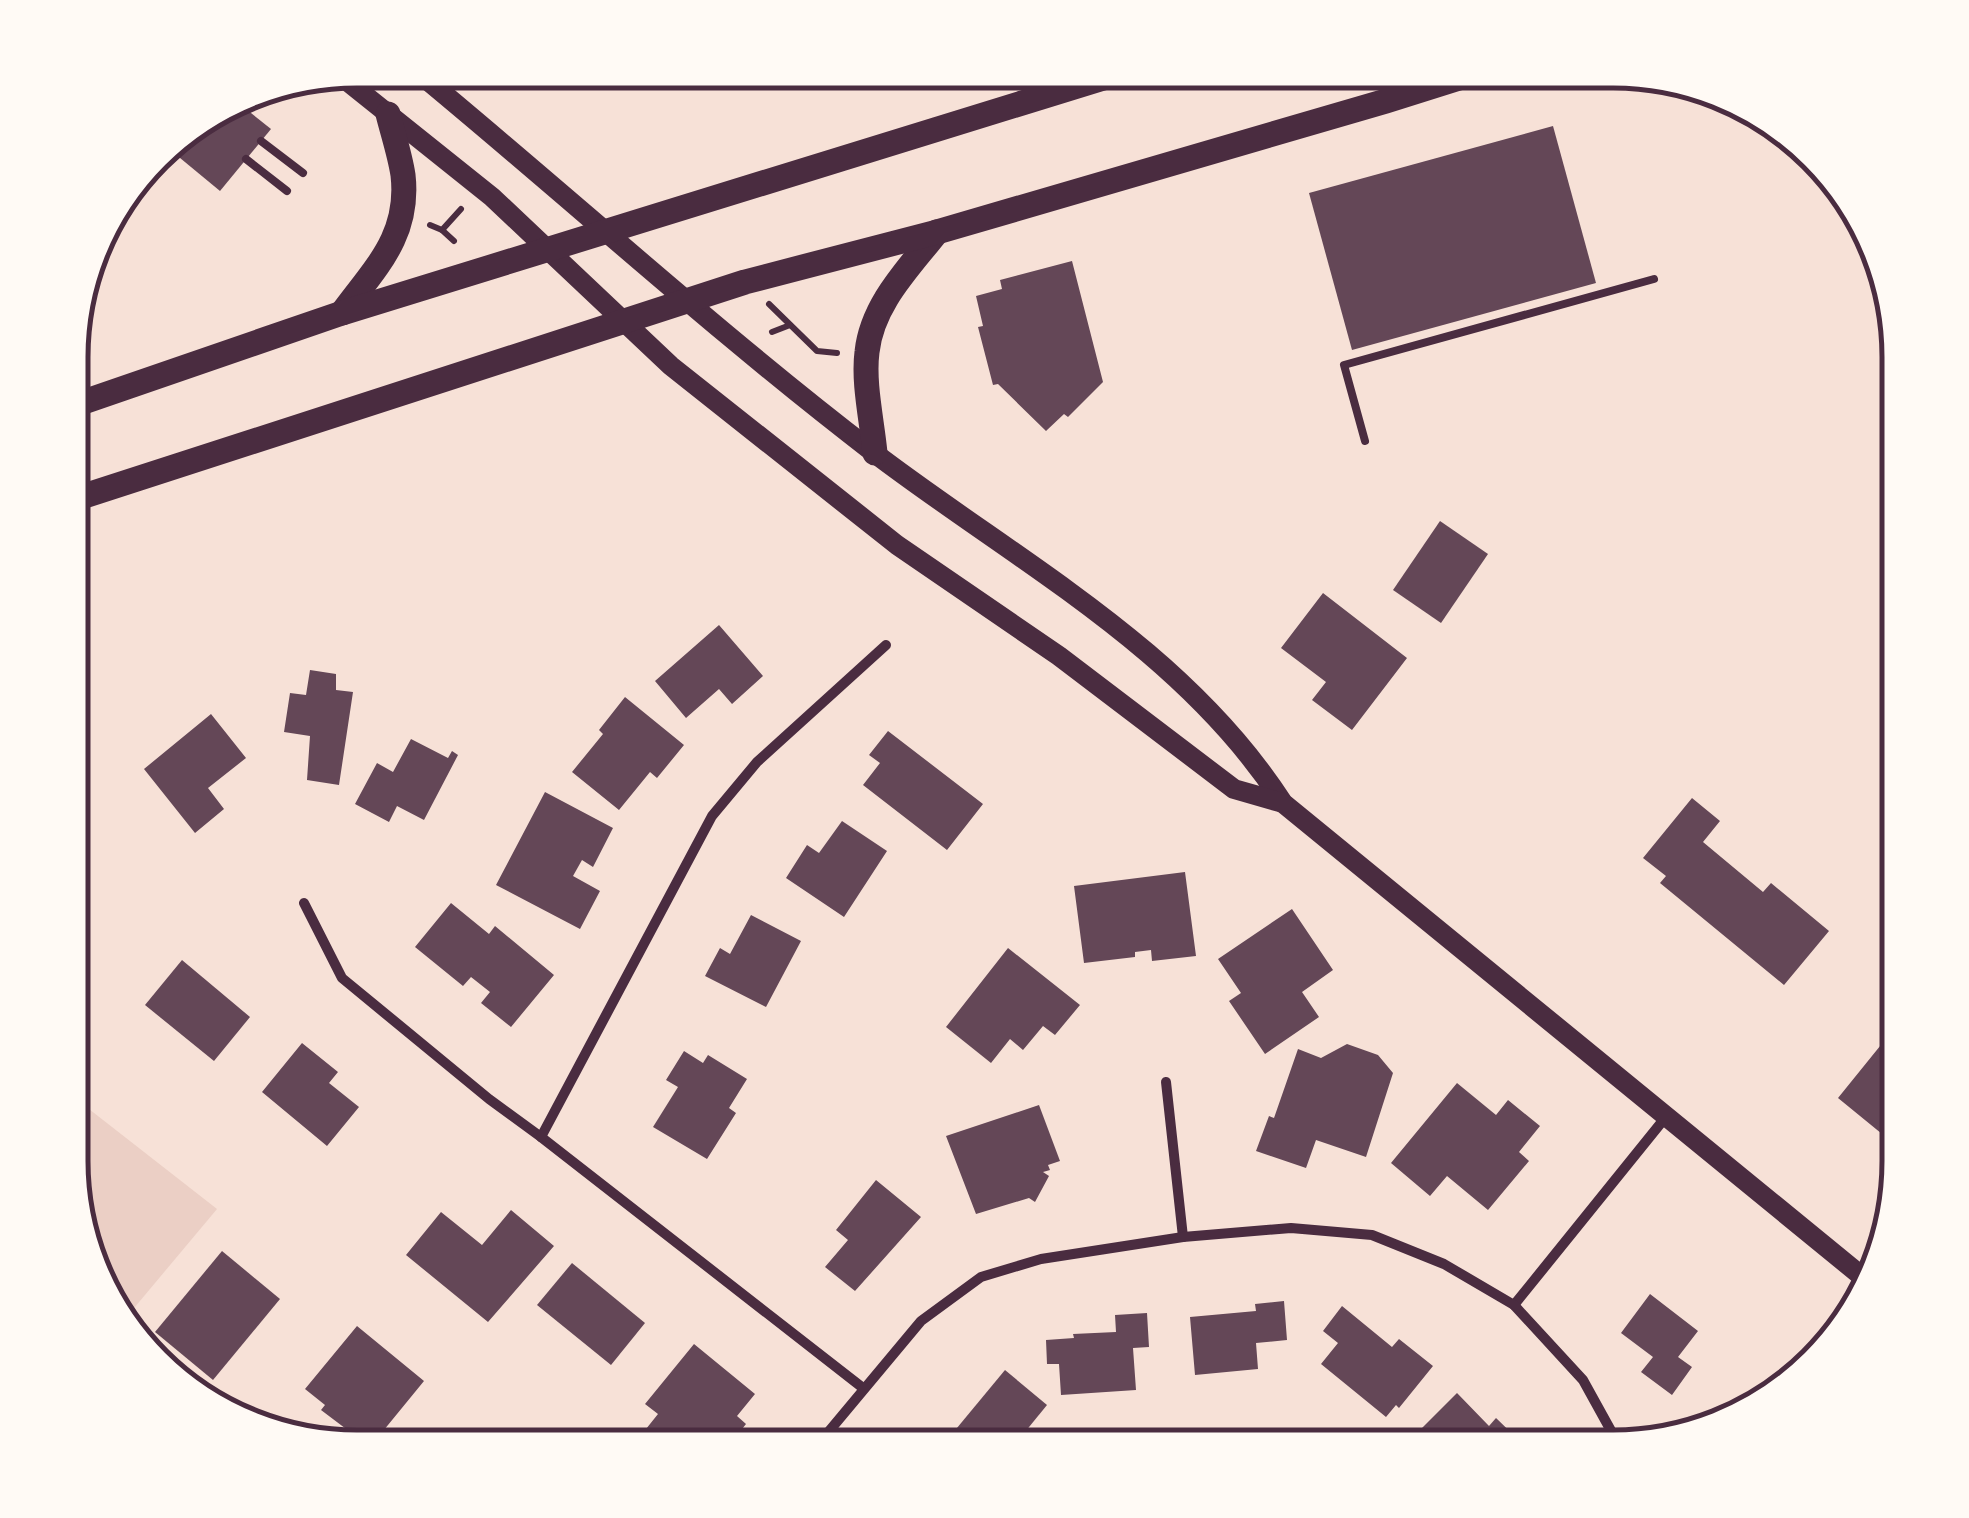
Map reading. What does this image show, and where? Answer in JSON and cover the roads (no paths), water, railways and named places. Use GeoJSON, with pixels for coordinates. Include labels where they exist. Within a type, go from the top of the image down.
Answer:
{"type":"FeatureCollection","features":[{"type":"Feature","properties":{"kind":"main road"},"geometry":{"type":"LineString","coordinates":[[355,87],[492,197],[671,366],[897,545],[1058,656],[1234,789],[1283,803]]}},
{"type":"Feature","properties":{"kind":"main road"},"geometry":{"type":"LineString","coordinates":[[434,87],[875,453],[1054,579],[1152,656],[1256,762],[1283,803],[1858,1273]]}},
{"type":"Feature","properties":{"kind":"main road"},"geometry":{"type":"LineString","coordinates":[[88,401],[342,314],[1072,88]]}},
{"type":"Feature","properties":{"kind":"main road"},"geometry":{"type":"LineString","coordinates":[[88,495],[745,282],[938,232],[1428,88]]}},
{"type":"Feature","properties":{"kind":"main road"},"geometry":{"type":"LineString","coordinates":[[342,314],[391,247],[403,218],[403,175],[388,114]]}},
{"type":"Feature","properties":{"kind":"main road"},"geometry":{"type":"LineString","coordinates":[[875,453],[866,354],[871,332],[891,290],[938,232]]}},
{"type":"Feature","properties":{"kind":"street"},"geometry":{"type":"LineString","coordinates":[[541,1136],[712,816],[757,762],[886,645]]}},
{"type":"Feature","properties":{"kind":"street"},"geometry":{"type":"LineString","coordinates":[[304,902],[342,978],[489,1099],[863,1388]]}},
{"type":"Feature","properties":{"kind":"street"},"geometry":{"type":"LineString","coordinates":[[1166,1082],[1184,1236]]}},
{"type":"Feature","properties":{"kind":"street"},"geometry":{"type":"LineString","coordinates":[[1514,1305],[1665,1118]]}},
{"type":"Feature","properties":{"kind":"street"},"geometry":{"type":"LineString","coordinates":[[829,1430],[921,1321],[981,1276],[1042,1258],[1184,1236],[1290,1228],[1372,1235],[1444,1264],[1514,1305],[1583,1380],[1611,1430]]}},
{"type":"Feature","properties":{"kind":"lane"},"geometry":{"type":"LineString","coordinates":[[261,141],[303,173]]}},
{"type":"Feature","properties":{"kind":"lane"},"geometry":{"type":"LineString","coordinates":[[246,159],[287,192]]}},
{"type":"Feature","properties":{"kind":"lane"},"geometry":{"type":"LineString","coordinates":[[1364,441],[1344,366],[1654,279]]}}]}
